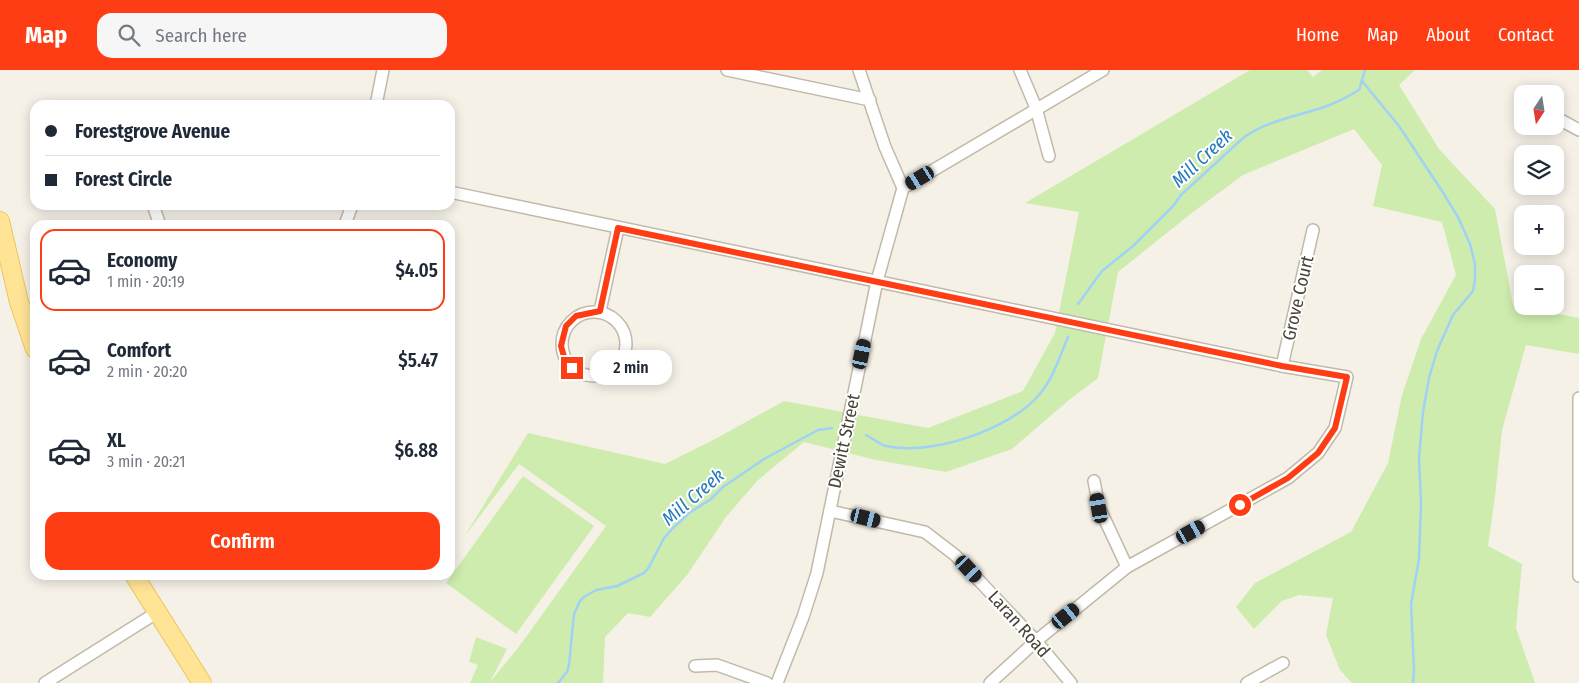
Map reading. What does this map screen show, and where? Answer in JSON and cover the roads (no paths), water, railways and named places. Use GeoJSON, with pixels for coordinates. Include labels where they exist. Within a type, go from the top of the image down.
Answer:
{"type":"FeatureCollection","features":[{"type":"Feature","properties":{"kind":"main road"},"geometry":{"type":"LineString","coordinates":[[0,221],[19,302],[30,334]]}},
{"type":"Feature","properties":{"kind":"main road"},"geometry":{"type":"LineString","coordinates":[[137,580],[202,683]]}},
{"type":"Feature","properties":{"kind":"street"},"geometry":{"type":"LineString","coordinates":[[377,100],[383,70]]}},
{"type":"Feature","properties":{"kind":"street"},"geometry":{"type":"LineString","coordinates":[[727,70],[870,100]]}},
{"type":"Feature","properties":{"kind":"street"},"geometry":{"type":"LineString","coordinates":[[860,70],[885,148],[903,188],[1103,70]]}},
{"type":"Feature","properties":{"kind":"street"},"geometry":{"type":"LineString","coordinates":[[1020,70],[1036,108],[1049,156]]}},
{"type":"Feature","properties":{"kind":"street"},"geometry":{"type":"LineString","coordinates":[[1564,122],[1579,130]]}},
{"type":"Feature","properties":{"kind":"street","name":"Dewitt Street"},"geometry":{"type":"LineString","coordinates":[[777,683],[803,617],[817,573],[877,281],[903,188]]}},
{"type":"Feature","properties":{"kind":"street"},"geometry":{"type":"LineString","coordinates":[[455,193],[1282,366],[1347,377],[1335,428],[1318,453],[1288,478],[1127,567],[1036,641],[990,683]]}},
{"type":"Feature","properties":{"kind":"street"},"geometry":{"type":"LineString","coordinates":[[600,311],[618,228]]}},
{"type":"Feature","properties":{"kind":"street","name":"Grove Court"},"geometry":{"type":"LineString","coordinates":[[1282,366],[1313,230]]}},
{"type":"Feature","properties":{"kind":"street"},"geometry":{"type":"LineString","coordinates":[[600,311],[614,317],[622,326],[627,343],[622,361],[612,371],[598,376],[585,375],[572,368],[565,360],[561,346],[566,326],[576,316],[600,311]]}},
{"type":"Feature","properties":{"kind":"street"},"geometry":{"type":"LineString","coordinates":[[1579,398],[1579,576]]}},
{"type":"Feature","properties":{"kind":"street"},"geometry":{"type":"LineString","coordinates":[[1094,481],[1099,508],[1127,567]]}},
{"type":"Feature","properties":{"kind":"street","name":"Laran Road"},"geometry":{"type":"LineString","coordinates":[[830,511],[925,532],[955,555],[1036,641],[1071,683]]}},
{"type":"Feature","properties":{"kind":"street"},"geometry":{"type":"LineString","coordinates":[[45,683],[156,613]]}},
{"type":"Feature","properties":{"kind":"street"},"geometry":{"type":"LineString","coordinates":[[1247,683],[1283,663]]}},
{"type":"Feature","properties":{"kind":"street"},"geometry":{"type":"LineString","coordinates":[[695,666],[717,665],[767,683]]}},
{"type":"Feature","properties":{"kind":"waterway","name":"Mill Creek"},"geometry":{"type":"LineString","coordinates":[[1078,304],[1102,271],[1133,246],[1173,206],[1181,195],[1243,138],[1273,123],[1327,106],[1359,90],[1365,70]]}},
{"type":"Feature","properties":{"kind":"waterway"},"geometry":{"type":"LineString","coordinates":[[1362,81],[1399,126],[1442,191],[1458,217],[1470,244],[1475,264],[1473,291],[1453,315],[1437,351],[1429,378],[1423,412],[1419,458],[1421,503],[1419,559],[1411,604],[1413,683]]}},
{"type":"Feature","properties":{"kind":"waterway","name":"Mill Creek"},"geometry":{"type":"LineString","coordinates":[[866,435],[886,446],[904,448],[925,447],[968,437],[989,429],[1026,408],[1039,395],[1052,375],[1068,337]]}},
{"type":"Feature","properties":{"kind":"waterway","name":"Mill Creek"},"geometry":{"type":"LineString","coordinates":[[558,683],[567,672],[574,614],[584,597],[596,590],[617,586],[644,573],[664,538],[689,513],[764,459],[818,430],[832,428]]}}]}
